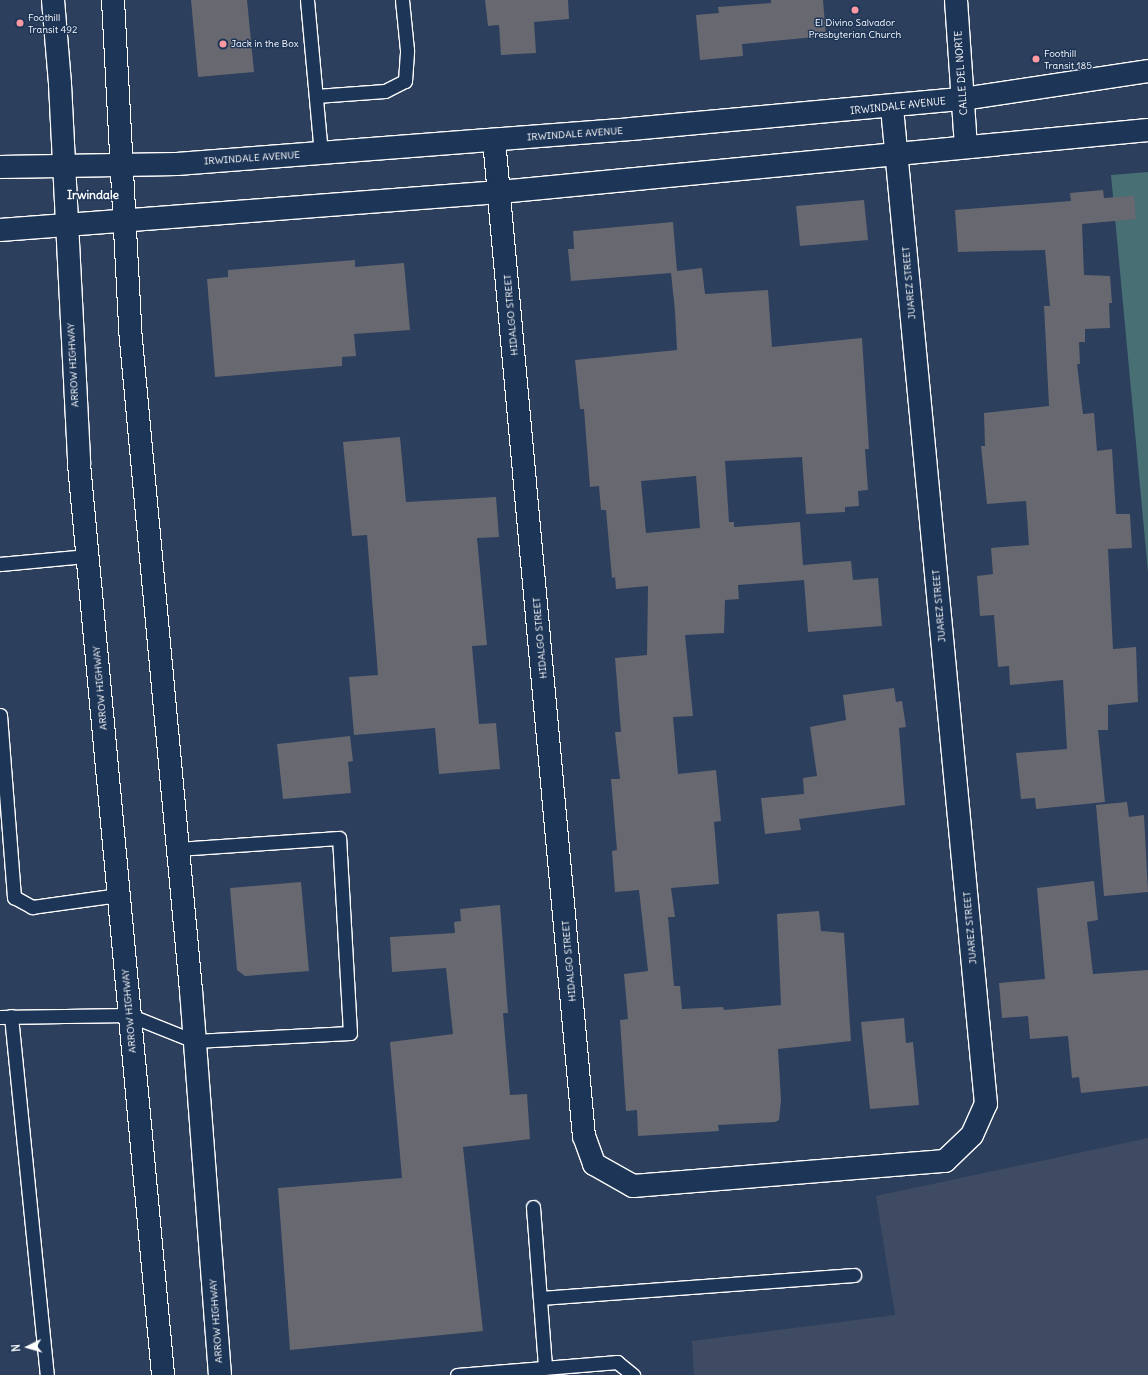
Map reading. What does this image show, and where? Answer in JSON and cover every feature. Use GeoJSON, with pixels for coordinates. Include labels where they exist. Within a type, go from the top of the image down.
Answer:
{"type":"FeatureCollection","features":[{"type":"Feature","properties":{"kind":"main road","name":"ARROW HIGHWAY"},"geometry":{"type":"LineString","coordinates":[[53,0],[64,168],[77,441],[163,1375]]}},
{"type":"Feature","properties":{"kind":"main road","name":"ARROW HIGHWAY"},"geometry":{"type":"LineString","coordinates":[[113,0],[120,166],[145,511],[194,1041],[220,1375]]}},
{"type":"Feature","properties":{"kind":"main road","name":"CALLE DEL NORTE"},"geometry":{"type":"LineString","coordinates":[[956,0],[966,147]]}},
{"type":"Feature","properties":{"kind":"main road","name":"IRWINDALE AVENUE"},"geometry":{"type":"LineString","coordinates":[[0,168],[120,166],[321,153],[892,107],[963,99],[1148,71]]}},
{"type":"Feature","properties":{"kind":"main road","name":"JUAREZ STREET"},"geometry":{"type":"LineString","coordinates":[[892,107],[986,1104]]}},
{"type":"Feature","properties":{"kind":"main road"},"geometry":{"type":"LineString","coordinates":[[0,230],[500,192],[1148,130]]}},
{"type":"Feature","properties":{"kind":"main road","name":"HIDALGO STREET"},"geometry":{"type":"LineString","coordinates":[[494,140],[500,192],[584,1136],[594,1164],[633,1186],[944,1160],[972,1135],[986,1104]]}},
{"type":"Feature","properties":{"kind":"lane"},"geometry":{"type":"LineString","coordinates":[[307,0],[321,153]]}},
{"type":"Feature","properties":{"kind":"lane"},"geometry":{"type":"LineString","coordinates":[[316,96],[385,91],[405,82],[408,50],[402,0]]}},
{"type":"Feature","properties":{"kind":"lane"},"geometry":{"type":"LineString","coordinates":[[0,564],[87,556]]}},
{"type":"Feature","properties":{"kind":"lane"},"geometry":{"type":"LineString","coordinates":[[0,715],[14,897],[32,907],[119,895]]}},
{"type":"Feature","properties":{"kind":"lane"},"geometry":{"type":"LineString","coordinates":[[47,1375],[5,1016],[130,1015],[194,1041],[350,1032],[339,838],[176,849]]}},
{"type":"Feature","properties":{"kind":"lane"},"geometry":{"type":"LineString","coordinates":[[533,1207],[545,1368]]}},
{"type":"Feature","properties":{"kind":"lane"},"geometry":{"type":"LineString","coordinates":[[540,1298],[854,1275]]}},
{"type":"Feature","properties":{"kind":"lane"},"geometry":{"type":"LineString","coordinates":[[457,1375],[617,1362],[633,1375]]}},
{"type":"Feature","properties":{"kind":"shaded area"},"geometry":{"type":"Polygon","coordinates":[[[1148,1138],[1148,1375],[694,1375],[692,1341],[895,1315],[876,1196],[1148,1138]]]}},
{"type":"Feature","properties":{"kind":"green space"},"geometry":{"type":"Polygon","coordinates":[[[1148,172],[1148,572],[1111,175],[1148,172]]]}},
{"type":"Feature","properties":{"kind":"building","name":"Jack in the Box"},"geometry":{"type":"Polygon","coordinates":[[[191,0],[247,0],[254,72],[198,77],[191,0]]]}},
{"type":"Feature","properties":{"kind":"building"},"geometry":{"type":"Polygon","coordinates":[[[485,0],[568,0],[569,19],[534,22],[536,53],[501,55],[499,25],[488,26],[485,0]]]}},
{"type":"Feature","properties":{"kind":"building"},"geometry":{"type":"Polygon","coordinates":[[[771,0],[823,0],[826,36],[742,44],[743,56],[700,60],[696,15],[719,13],[718,7],[771,3],[771,0]]]}},
{"type":"Feature","properties":{"kind":"building"},"geometry":{"type":"Polygon","coordinates":[[[1103,190],[1104,198],[1134,196],[1136,219],[1082,224],[1084,275],[1110,276],[1112,303],[1109,303],[1110,328],[1085,329],[1085,342],[1079,342],[1080,364],[1077,364],[1083,414],[1094,413],[1097,451],[1112,449],[1116,514],[1130,514],[1132,548],[1108,549],[1113,649],[1136,647],[1138,702],[1108,705],[1108,730],[1098,730],[1105,802],[1036,809],[1035,798],[1021,799],[1016,753],[1067,749],[1063,680],[1010,685],[1009,666],[998,667],[994,615],[980,616],[977,576],[993,574],[991,548],[1029,545],[1026,501],[987,504],[981,446],[985,446],[984,413],[1049,406],[1044,306],[1050,306],[1045,250],[958,252],[955,210],[1071,201],[1070,193],[1103,190]]]}},
{"type":"Feature","properties":{"kind":"building"},"geometry":{"type":"Polygon","coordinates":[[[864,200],[868,240],[800,246],[796,206],[864,200]]]}},
{"type":"Feature","properties":{"kind":"building"},"geometry":{"type":"Polygon","coordinates":[[[673,222],[677,271],[702,268],[705,294],[768,290],[772,347],[862,338],[869,449],[865,449],[868,490],[858,491],[859,506],[845,507],[845,512],[806,514],[802,457],[725,461],[729,522],[734,522],[734,527],[800,522],[803,565],[851,561],[853,580],[878,578],[882,626],[808,632],[804,580],[738,585],[739,599],[725,600],[724,633],[685,635],[693,716],[673,717],[678,774],[716,770],[721,821],[714,822],[719,884],[671,888],[675,917],[668,917],[674,986],[680,986],[682,1009],[723,1007],[724,1010],[781,1005],[777,914],[819,911],[821,931],[844,933],[851,1041],[778,1049],[781,1100],[779,1120],[775,1122],[718,1125],[719,1131],[638,1136],[637,1110],[626,1111],[620,1020],[628,1019],[624,974],[648,971],[639,890],[615,892],[612,851],[617,850],[611,779],[620,779],[615,732],[621,732],[615,658],[647,655],[648,586],[616,589],[615,577],[612,578],[606,510],[601,510],[599,486],[590,487],[584,409],[580,409],[575,360],[677,350],[675,311],[671,273],[571,281],[568,249],[574,249],[573,231],[673,222]],[[696,476],[641,481],[646,533],[700,528],[696,476]]]}},
{"type":"Feature","properties":{"kind":"building"},"geometry":{"type":"Polygon","coordinates":[[[355,260],[355,267],[404,263],[410,330],[354,334],[356,356],[342,357],[342,366],[215,377],[207,279],[228,277],[228,270],[355,260]]]}},
{"type":"Feature","properties":{"kind":"building"},"geometry":{"type":"Polygon","coordinates":[[[400,437],[406,502],[496,497],[499,537],[477,538],[487,645],[472,646],[479,724],[496,723],[500,769],[439,774],[435,728],[354,735],[349,677],[378,675],[367,535],[352,536],[343,442],[400,437]]]}},
{"type":"Feature","properties":{"kind":"building"},"geometry":{"type":"Polygon","coordinates":[[[894,688],[896,702],[902,701],[906,727],[899,728],[905,805],[799,819],[801,830],[765,834],[761,798],[804,794],[803,778],[817,776],[810,727],[846,720],[843,695],[894,688]]]}},
{"type":"Feature","properties":{"kind":"building"},"geometry":{"type":"Polygon","coordinates":[[[350,736],[353,761],[348,762],[351,793],[283,799],[277,744],[350,736]]]}},
{"type":"Feature","properties":{"kind":"building"},"geometry":{"type":"Polygon","coordinates":[[[1127,802],[1129,817],[1144,815],[1148,892],[1104,896],[1096,805],[1127,802]]]}},
{"type":"Feature","properties":{"kind":"building"},"geometry":{"type":"Polygon","coordinates":[[[1094,881],[1098,920],[1087,922],[1093,974],[1148,970],[1148,1086],[1081,1093],[1079,1077],[1072,1078],[1068,1036],[1030,1039],[1028,1016],[1002,1018],[999,983],[1045,979],[1037,888],[1094,881]]]}},
{"type":"Feature","properties":{"kind":"building"},"geometry":{"type":"Polygon","coordinates":[[[301,882],[309,971],[245,976],[237,970],[230,888],[301,882]]]}},
{"type":"Feature","properties":{"kind":"building"},"geometry":{"type":"Polygon","coordinates":[[[500,905],[508,1013],[503,1013],[510,1095],[527,1094],[530,1139],[463,1147],[483,1331],[290,1350],[278,1188],[402,1178],[390,1042],[453,1034],[446,968],[392,972],[390,937],[455,933],[454,922],[461,921],[460,909],[500,905]]]}},
{"type":"Feature","properties":{"kind":"building"},"geometry":{"type":"Polygon","coordinates":[[[904,1018],[906,1043],[913,1042],[919,1105],[870,1109],[861,1022],[904,1018]]]}},
{"type":"Feature","properties":{"kind":"place","name":"El Divino Salvador Presbyterian Church"},"geometry":{"type":"Point","coordinates":[855,10]}},
{"type":"Feature","properties":{"kind":"place","name":"Foothill Transit 492"},"geometry":{"type":"Point","coordinates":[20,23]}},
{"type":"Feature","properties":{"kind":"place","name":"Jack in the Box"},"geometry":{"type":"Point","coordinates":[223,44]}},
{"type":"Feature","properties":{"kind":"place","name":"Foothill Transit 185"},"geometry":{"type":"Point","coordinates":[1036,59]}},
{"type":"Feature","properties":{"kind":"district","name":"Irwindale"},"geometry":{"type":"Point","coordinates":[93,195]}}]}
